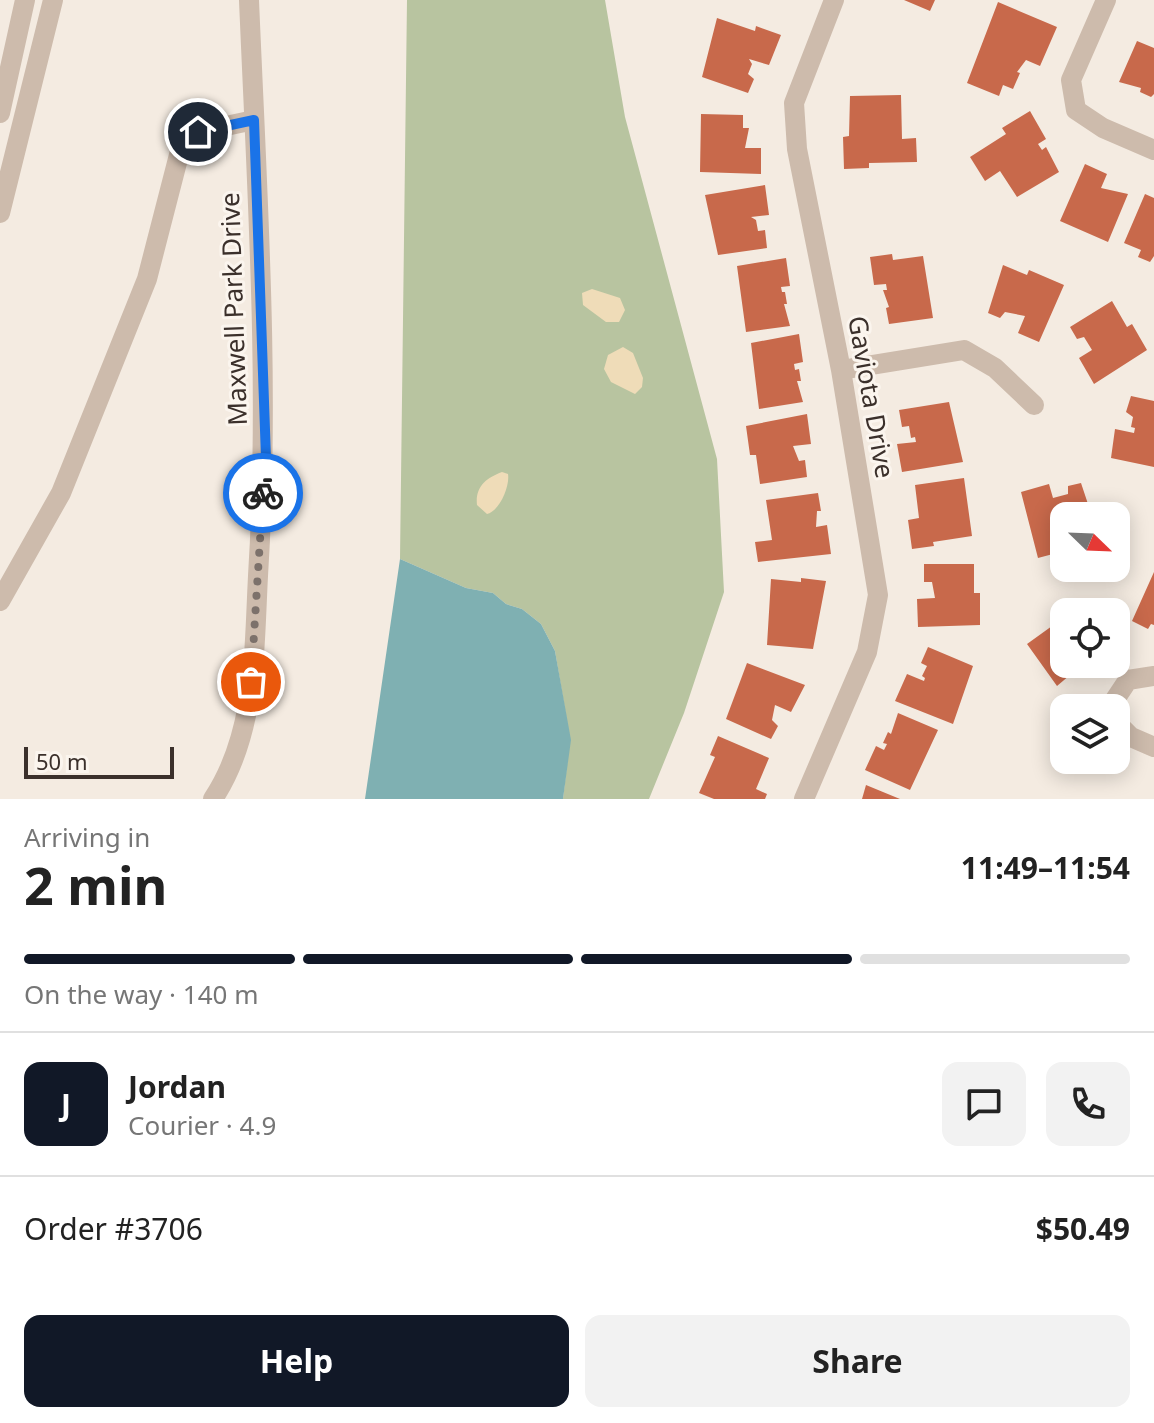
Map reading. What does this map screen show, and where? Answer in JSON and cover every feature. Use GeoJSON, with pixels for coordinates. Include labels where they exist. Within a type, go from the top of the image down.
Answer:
{"type":"FeatureCollection","features":[{"type":"Feature","properties":{"kind":"street"},"geometry":{"type":"LineString","coordinates":[[0,113],[25,0]]}},
{"type":"Feature","properties":{"kind":"street"},"geometry":{"type":"LineString","coordinates":[[0,213],[53,0]]}},
{"type":"Feature","properties":{"kind":"street","name":"Maxwell Park Drive"},"geometry":{"type":"LineString","coordinates":[[213,799],[228,776],[249,707],[266,458],[249,0]]}},
{"type":"Feature","properties":{"kind":"street"},"geometry":{"type":"LineString","coordinates":[[1106,0],[1071,80],[1076,110],[1103,128],[1154,150]]}},
{"type":"Feature","properties":{"kind":"street","name":"Gaviota Drive"},"geometry":{"type":"LineString","coordinates":[[804,799],[867,652],[878,595],[841,370],[797,149],[794,103],[826,3]]}},
{"type":"Feature","properties":{"kind":"street"},"geometry":{"type":"LineString","coordinates":[[0,601],[61,493],[147,279],[180,151],[198,132],[254,120]]}},
{"type":"Feature","properties":{"kind":"street"},"geometry":{"type":"LineString","coordinates":[[841,370],[964,350],[995,368],[1034,405]]}},
{"type":"Feature","properties":{"kind":"street"},"geometry":{"type":"LineString","coordinates":[[1119,694],[1128,680],[1154,676]]}},
{"type":"Feature","properties":{"kind":"street"},"geometry":{"type":"LineString","coordinates":[[1130,736],[1154,747]]}},
{"type":"Feature","properties":{"kind":"green space"},"geometry":{"type":"Polygon","coordinates":[[[407,0],[605,0],[625,117],[717,459],[724,592],[684,713],[649,799],[563,799],[570,739],[555,651],[541,624],[493,593],[466,588],[400,559],[407,0]]]}},
{"type":"Feature","properties":{"kind":"sand"},"geometry":{"type":"Polygon","coordinates":[[[592,289],[620,298],[625,310],[619,322],[606,322],[583,305],[582,293],[592,289]]]}},
{"type":"Feature","properties":{"kind":"sand"},"geometry":{"type":"Polygon","coordinates":[[[623,347],[633,353],[643,378],[642,387],[635,394],[611,382],[604,369],[608,355],[623,347]]]}},
{"type":"Feature","properties":{"kind":"sand"},"geometry":{"type":"Polygon","coordinates":[[[502,472],[508,474],[506,491],[496,508],[487,514],[477,505],[478,493],[487,480],[502,472]]]}},
{"type":"Feature","properties":{"kind":"water"},"geometry":{"type":"Polygon","coordinates":[[[400,559],[466,588],[493,593],[541,624],[555,651],[571,740],[563,799],[365,799],[400,559]]]}},
{"type":"Feature","properties":{"kind":"building"},"geometry":{"type":"Polygon","coordinates":[[[904,0],[935,0],[930,11],[904,0]]]}},
{"type":"Feature","properties":{"kind":"building"},"geometry":{"type":"Polygon","coordinates":[[[998,2],[1057,27],[1040,66],[1026,60],[1017,72],[1020,73],[1013,89],[1003,85],[999,96],[967,83],[998,2]]]}},
{"type":"Feature","properties":{"kind":"building"},"geometry":{"type":"Polygon","coordinates":[[[717,18],[755,31],[756,26],[781,35],[769,65],[749,59],[752,64],[748,74],[754,79],[748,93],[702,77],[717,18]]]}},
{"type":"Feature","properties":{"kind":"building"},"geometry":{"type":"Polygon","coordinates":[[[1137,41],[1154,48],[1154,94],[1151,97],[1140,92],[1141,88],[1119,82],[1137,41]]]}},
{"type":"Feature","properties":{"kind":"building"},"geometry":{"type":"Polygon","coordinates":[[[901,95],[902,139],[916,138],[917,162],[869,163],[869,168],[844,169],[843,137],[849,136],[850,96],[901,95]]]}},
{"type":"Feature","properties":{"kind":"building"},"geometry":{"type":"Polygon","coordinates":[[[1030,111],[1046,139],[1038,144],[1042,150],[1046,147],[1059,172],[1017,197],[1000,171],[985,181],[970,157],[1006,134],[1002,128],[1030,111]]]}},
{"type":"Feature","properties":{"kind":"building"},"geometry":{"type":"Polygon","coordinates":[[[701,114],[743,115],[743,128],[749,128],[745,148],[761,148],[761,174],[700,172],[701,114]]]}},
{"type":"Feature","properties":{"kind":"building"},"geometry":{"type":"Polygon","coordinates":[[[1085,164],[1107,174],[1101,188],[1128,194],[1108,242],[1060,221],[1085,164]]]}},
{"type":"Feature","properties":{"kind":"building"},"geometry":{"type":"Polygon","coordinates":[[[765,185],[769,215],[751,217],[756,220],[758,231],[765,230],[767,248],[718,255],[705,195],[765,185]]]}},
{"type":"Feature","properties":{"kind":"building"},"geometry":{"type":"Polygon","coordinates":[[[1145,194],[1154,198],[1154,256],[1150,262],[1138,257],[1141,250],[1124,243],[1145,194]]]}},
{"type":"Feature","properties":{"kind":"building"},"geometry":{"type":"Polygon","coordinates":[[[892,254],[893,260],[923,256],[933,318],[889,324],[886,308],[889,307],[883,290],[887,290],[886,284],[874,285],[870,257],[892,254]]]}},
{"type":"Feature","properties":{"kind":"building"},"geometry":{"type":"Polygon","coordinates":[[[786,258],[790,286],[781,287],[785,292],[787,304],[784,304],[790,326],[746,332],[737,266],[786,258]]]}},
{"type":"Feature","properties":{"kind":"building"},"geometry":{"type":"Polygon","coordinates":[[[1003,265],[1027,275],[1029,270],[1064,285],[1039,342],[1018,333],[1025,316],[1005,312],[1000,318],[988,313],[1003,265]]]}},
{"type":"Feature","properties":{"kind":"building"},"geometry":{"type":"Polygon","coordinates":[[[1112,301],[1127,327],[1132,324],[1147,350],[1094,384],[1079,358],[1092,350],[1084,337],[1077,339],[1070,327],[1112,301]]]}},
{"type":"Feature","properties":{"kind":"building"},"geometry":{"type":"Polygon","coordinates":[[[799,334],[803,362],[794,364],[795,370],[799,369],[801,381],[797,381],[803,402],[759,409],[751,343],[799,334]]]}},
{"type":"Feature","properties":{"kind":"building"},"geometry":{"type":"Polygon","coordinates":[[[1131,396],[1154,401],[1154,467],[1111,458],[1115,429],[1134,433],[1135,428],[1131,427],[1133,417],[1126,412],[1131,396]]]}},
{"type":"Feature","properties":{"kind":"building"},"geometry":{"type":"Polygon","coordinates":[[[949,402],[963,462],[902,472],[897,444],[916,442],[915,437],[911,438],[909,426],[902,427],[899,410],[949,402]]]}},
{"type":"Feature","properties":{"kind":"building"},"geometry":{"type":"Polygon","coordinates":[[[807,414],[811,444],[793,446],[799,461],[805,460],[807,477],[760,484],[756,455],[750,455],[746,426],[807,414]]]}},
{"type":"Feature","properties":{"kind":"building"},"geometry":{"type":"Polygon","coordinates":[[[964,478],[972,536],[912,549],[908,520],[919,518],[915,485],[964,478]]]}},
{"type":"Feature","properties":{"kind":"building"},"geometry":{"type":"Polygon","coordinates":[[[1081,483],[1087,502],[1050,502],[1050,555],[1038,558],[1021,492],[1049,484],[1053,498],[1068,494],[1068,486],[1081,483]]]}},
{"type":"Feature","properties":{"kind":"building"},"geometry":{"type":"Polygon","coordinates":[[[818,493],[821,511],[817,511],[816,527],[827,525],[831,554],[758,562],[755,542],[772,540],[766,500],[818,493]]]}},
{"type":"Feature","properties":{"kind":"building"},"geometry":{"type":"Polygon","coordinates":[[[924,564],[974,564],[974,593],[980,593],[980,625],[918,627],[917,599],[935,598],[932,582],[924,582],[924,564]]]}},
{"type":"Feature","properties":{"kind":"building"},"geometry":{"type":"Polygon","coordinates":[[[1154,572],[1154,625],[1151,624],[1148,629],[1132,621],[1154,572]]]}},
{"type":"Feature","properties":{"kind":"building"},"geometry":{"type":"Polygon","coordinates":[[[801,578],[826,581],[813,649],[767,645],[771,579],[801,582],[801,578]]]}},
{"type":"Feature","properties":{"kind":"building"},"geometry":{"type":"Polygon","coordinates":[[[1050,627],[1050,676],[1027,644],[1050,627]]]}},
{"type":"Feature","properties":{"kind":"building"},"geometry":{"type":"Polygon","coordinates":[[[928,647],[973,666],[953,724],[895,701],[907,674],[924,681],[922,676],[927,666],[921,663],[928,647]]]}},
{"type":"Feature","properties":{"kind":"building"},"geometry":{"type":"Polygon","coordinates":[[[747,663],[805,685],[791,712],[775,705],[772,720],[778,726],[771,739],[726,719],[747,663]]]}},
{"type":"Feature","properties":{"kind":"building"},"geometry":{"type":"Polygon","coordinates":[[[1051,678],[1066,678],[1057,686],[1051,678]]]}},
{"type":"Feature","properties":{"kind":"building"},"geometry":{"type":"Polygon","coordinates":[[[898,713],[938,730],[910,790],[865,770],[876,746],[884,750],[887,744],[883,743],[888,732],[891,734],[898,713]]]}},
{"type":"Feature","properties":{"kind":"building"},"geometry":{"type":"Polygon","coordinates":[[[718,736],[769,758],[756,789],[767,794],[765,799],[714,799],[699,793],[715,757],[710,755],[718,736]]]}},
{"type":"Feature","properties":{"kind":"building"},"geometry":{"type":"Polygon","coordinates":[[[866,785],[900,799],[862,799],[866,785]]]}},
{"type":"Feature","properties":{"kind":"way so far"},"geometry":{"type":"LineString","coordinates":[[251,682],[263,493]]}},
{"type":"Feature","properties":{"kind":"route"},"geometry":{"type":"LineString","coordinates":[[198,132],[254,120],[266,458],[263,493]]}}]}
